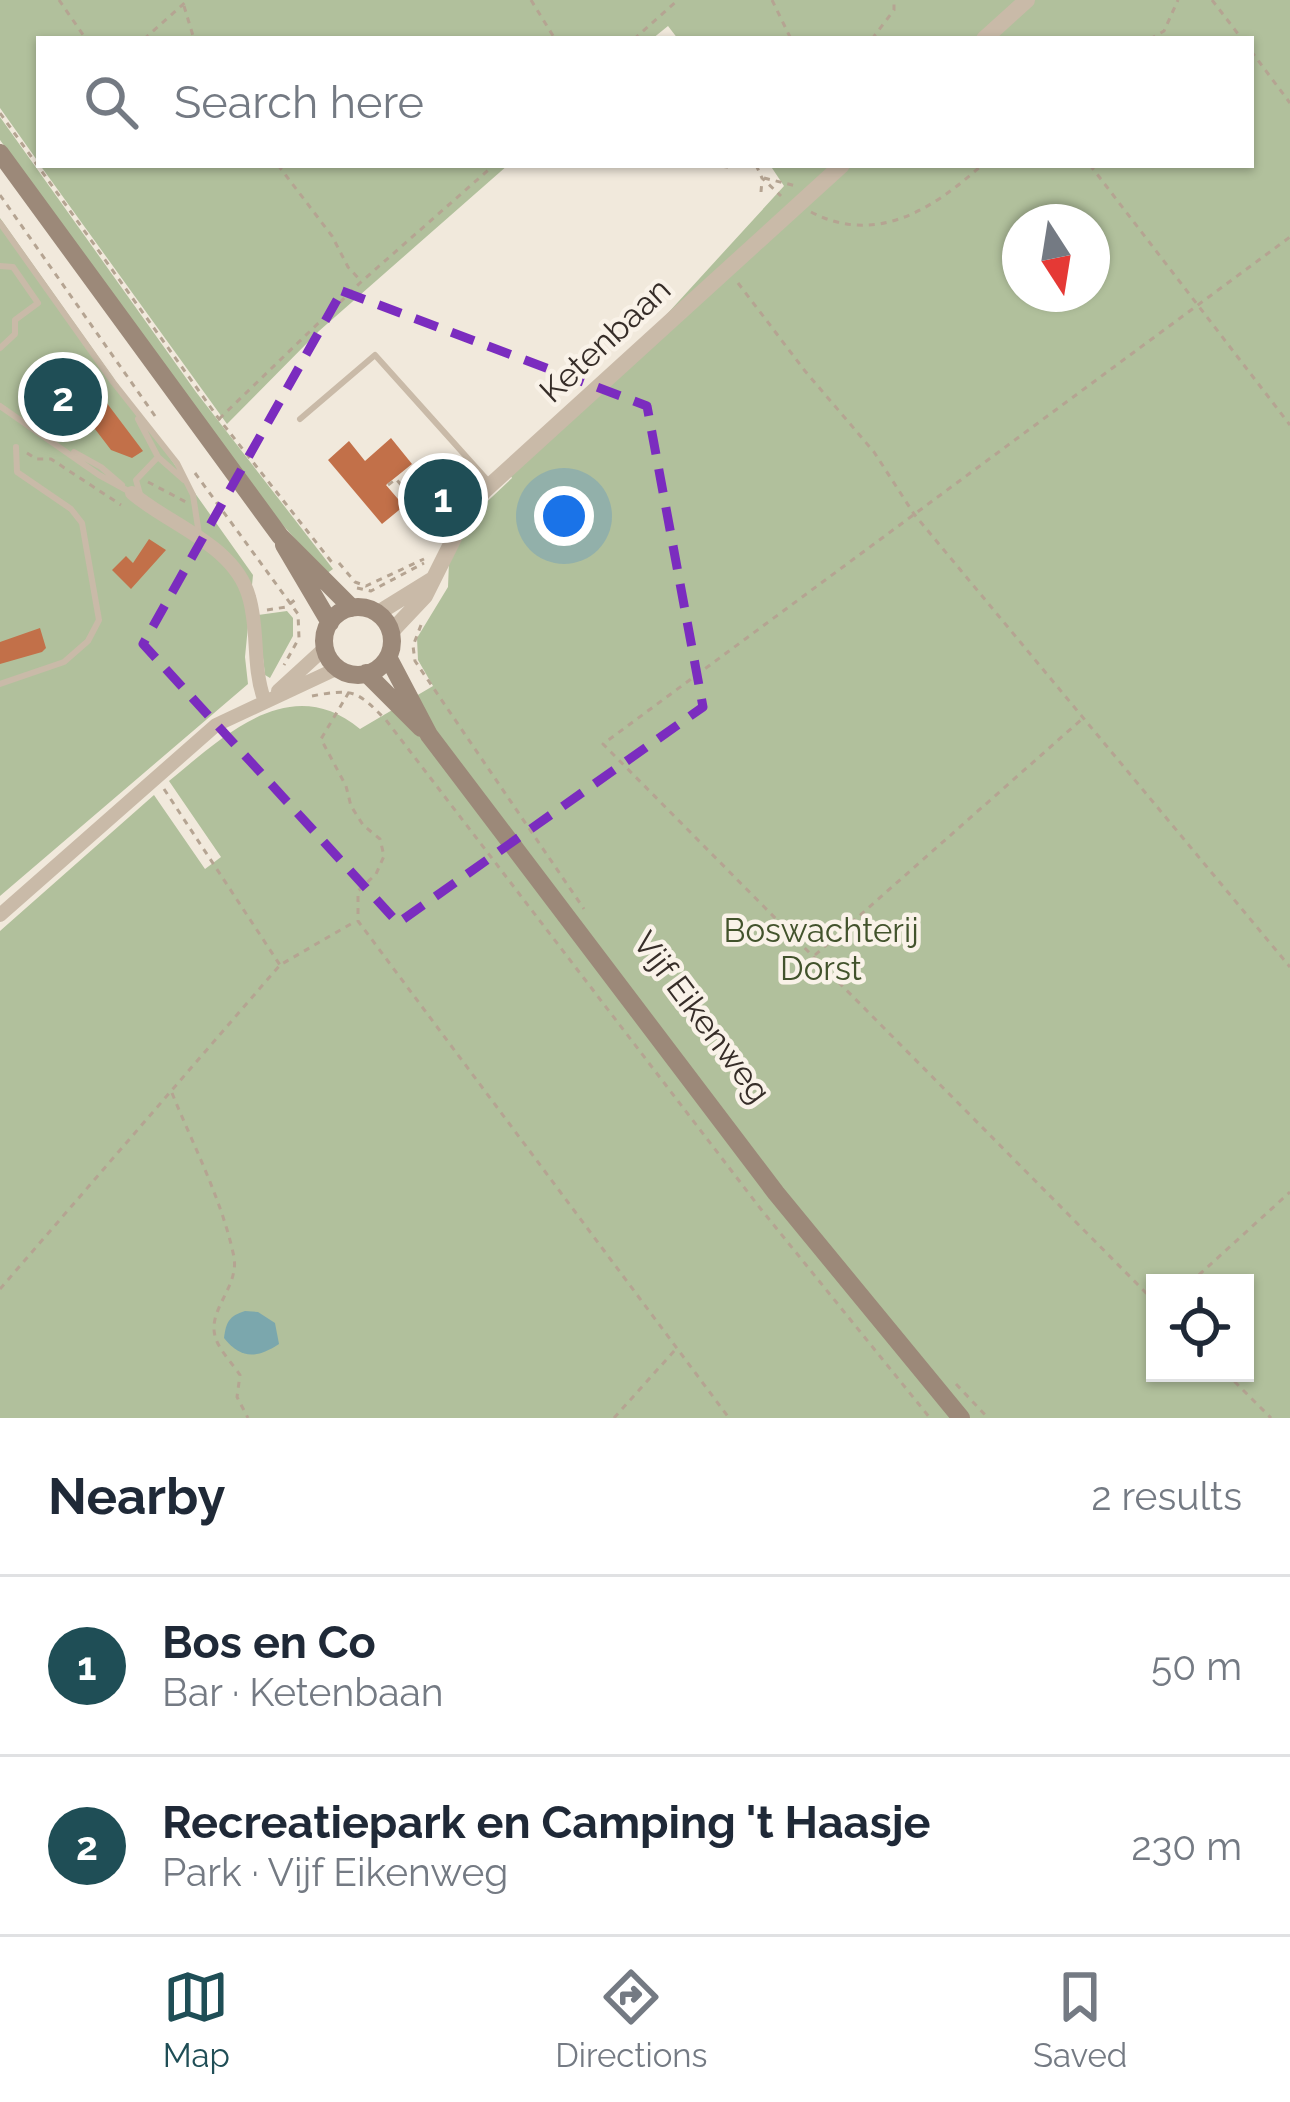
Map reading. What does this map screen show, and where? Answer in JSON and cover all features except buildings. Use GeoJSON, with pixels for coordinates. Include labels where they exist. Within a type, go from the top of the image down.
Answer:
{"type":"FeatureCollection","features":[{"type":"Feature","properties":{"kind":"main road"},"geometry":{"type":"LineString","coordinates":[[0,153],[280,536],[352,608],[378,613],[391,632],[388,657],[366,674],[338,668],[325,648],[330,622],[293,566],[280,536]]}},
{"type":"Feature","properties":{"kind":"main road"},"geometry":{"type":"LineString","coordinates":[[330,622],[352,608]]}},
{"type":"Feature","properties":{"kind":"main road","name":"Vijf Eikenweg"},"geometry":{"type":"LineString","coordinates":[[388,657],[429,735]]}},
{"type":"Feature","properties":{"kind":"main road","name":"Vijf Eikenweg"},"geometry":{"type":"LineString","coordinates":[[366,674],[429,735],[776,1193],[961,1418]]}},
{"type":"Feature","properties":{"kind":"street"},"geometry":{"type":"LineString","coordinates":[[986,36],[1028,0]]}},
{"type":"Feature","properties":{"kind":"street","name":"Ketenbaan"},"geometry":{"type":"LineString","coordinates":[[391,632],[420,604],[434,578],[439,553],[492,484],[839,168]]}},
{"type":"Feature","properties":{"kind":"street"},"geometry":{"type":"LineString","coordinates":[[136,497],[200,539],[244,583],[251,601],[254,667],[269,697]]}},
{"type":"Feature","properties":{"kind":"street"},"geometry":{"type":"LineString","coordinates":[[378,613],[434,578]]}},
{"type":"Feature","properties":{"kind":"street"},"geometry":{"type":"LineString","coordinates":[[269,697],[325,648]]}},
{"type":"Feature","properties":{"kind":"street"},"geometry":{"type":"LineString","coordinates":[[0,915],[216,725],[338,668]]}},
{"type":"Feature","properties":{"kind":"lane"},"geometry":{"type":"LineString","coordinates":[[0,223],[134,411],[177,463],[194,502],[200,539]]}},
{"type":"Feature","properties":{"kind":"lane"},"geometry":{"type":"LineString","coordinates":[[0,266],[13,267],[38,303],[15,320],[15,334],[0,348]]}},
{"type":"Feature","properties":{"kind":"lane"},"geometry":{"type":"LineString","coordinates":[[300,419],[375,356],[492,484]]}},
{"type":"Feature","properties":{"kind":"lane"},"geometry":{"type":"LineString","coordinates":[[0,406],[101,467],[136,497],[158,457]]}},
{"type":"Feature","properties":{"kind":"lane"},"geometry":{"type":"LineString","coordinates":[[134,411],[158,457],[187,482]]}},
{"type":"Feature","properties":{"kind":"lane"},"geometry":{"type":"LineString","coordinates":[[0,684],[64,662],[88,641],[99,620],[82,523],[71,509],[17,472],[16,446]]}},
{"type":"Feature","properties":{"kind":"path"},"geometry":{"type":"LineString","coordinates":[[59,0],[84,36]]}},
{"type":"Feature","properties":{"kind":"path"},"geometry":{"type":"LineString","coordinates":[[531,0],[553,36]]}},
{"type":"Feature","properties":{"kind":"path"},"geometry":{"type":"LineString","coordinates":[[637,36],[678,0]]}},
{"type":"Feature","properties":{"kind":"path"},"geometry":{"type":"LineString","coordinates":[[772,0],[790,36]]}},
{"type":"Feature","properties":{"kind":"path"},"geometry":{"type":"LineString","coordinates":[[874,36],[894,10],[894,0]]}},
{"type":"Feature","properties":{"kind":"path"},"geometry":{"type":"LineString","coordinates":[[1155,36],[1164,31],[1178,0]]}},
{"type":"Feature","properties":{"kind":"path"},"geometry":{"type":"LineString","coordinates":[[1212,0],[1240,36]]}},
{"type":"Feature","properties":{"kind":"path"},"geometry":{"type":"LineString","coordinates":[[147,36],[186,2],[193,36]]}},
{"type":"Feature","properties":{"kind":"path"},"geometry":{"type":"LineString","coordinates":[[1254,55],[1290,103]]}},
{"type":"Feature","properties":{"kind":"path"},"geometry":{"type":"LineString","coordinates":[[0,112],[36,162]]}},
{"type":"Feature","properties":{"kind":"path"},"geometry":{"type":"LineString","coordinates":[[40,168],[219,419],[352,586],[365,592],[385,585],[439,553]]}},
{"type":"Feature","properties":{"kind":"path"},"geometry":{"type":"LineString","coordinates":[[280,168],[361,281]]}},
{"type":"Feature","properties":{"kind":"path"},"geometry":{"type":"LineString","coordinates":[[219,419],[361,281],[491,168]]}},
{"type":"Feature","properties":{"kind":"path"},"geometry":{"type":"LineString","coordinates":[[757,168],[762,178],[797,205],[826,220],[864,227],[902,221],[959,186],[979,168]]}},
{"type":"Feature","properties":{"kind":"path"},"geometry":{"type":"LineString","coordinates":[[1092,168],[1290,425]]}},
{"type":"Feature","properties":{"kind":"path"},"geometry":{"type":"LineString","coordinates":[[762,178],[812,192]]}},
{"type":"Feature","properties":{"kind":"path"},"geometry":{"type":"LineString","coordinates":[[761,192],[762,178]]}},
{"type":"Feature","properties":{"kind":"path"},"geometry":{"type":"LineString","coordinates":[[0,195],[159,422]]}},
{"type":"Feature","properties":{"kind":"path"},"geometry":{"type":"LineString","coordinates":[[1146,1293],[603,745],[1290,237]]}},
{"type":"Feature","properties":{"kind":"path"},"geometry":{"type":"LineString","coordinates":[[727,268],[874,452],[914,514],[1290,968]]}},
{"type":"Feature","properties":{"kind":"path"},"geometry":{"type":"LineString","coordinates":[[16,446],[36,459],[51,459],[136,497],[165,489],[181,502],[194,502]]}},
{"type":"Feature","properties":{"kind":"path"},"geometry":{"type":"LineString","coordinates":[[388,485],[397,479],[414,500],[466,456]]}},
{"type":"Feature","properties":{"kind":"path"},"geometry":{"type":"LineString","coordinates":[[185,459],[298,614],[301,628],[295,646]]}},
{"type":"Feature","properties":{"kind":"path"},"geometry":{"type":"LineString","coordinates":[[339,563],[355,582],[366,586],[439,553]]}},
{"type":"Feature","properties":{"kind":"path"},"geometry":{"type":"LineString","coordinates":[[418,628],[415,662],[587,914]]}},
{"type":"Feature","properties":{"kind":"path"},"geometry":{"type":"LineString","coordinates":[[328,693],[349,691],[362,697],[386,720],[760,1208],[930,1418]]}},
{"type":"Feature","properties":{"kind":"path"},"geometry":{"type":"LineString","coordinates":[[349,691],[321,739],[346,786],[351,806],[380,839],[384,856],[376,874],[358,891],[358,921],[728,1418]]}},
{"type":"Feature","properties":{"kind":"path"},"geometry":{"type":"LineString","coordinates":[[813,957],[1083,718]]}},
{"type":"Feature","properties":{"kind":"path"},"geometry":{"type":"LineString","coordinates":[[157,778],[280,965]]}},
{"type":"Feature","properties":{"kind":"path"},"geometry":{"type":"LineString","coordinates":[[0,1289],[280,965],[358,921]]}},
{"type":"Feature","properties":{"kind":"path"},"geometry":{"type":"LineString","coordinates":[[171,1093],[222,1213],[235,1264],[232,1285],[216,1316],[214,1337],[240,1375],[237,1397],[248,1418]]}},
{"type":"Feature","properties":{"kind":"path"},"geometry":{"type":"LineString","coordinates":[[1200,1274],[1290,1192]]}},
{"type":"Feature","properties":{"kind":"path"},"geometry":{"type":"LineString","coordinates":[[614,1418],[676,1349]]}},
{"type":"Feature","properties":{"kind":"path"},"geometry":{"type":"LineString","coordinates":[[952,1378],[988,1418]]}},
{"type":"Feature","properties":{"kind":"path"},"geometry":{"type":"LineString","coordinates":[[1235,1382],[1270,1418]]}},
{"type":"Feature","properties":{"kind":"highlighted area"},"geometry":{"type":"Polygon","coordinates":[[[342,291],[647,406],[703,707],[398,923],[143,644],[342,291]]]}},
{"type":"Feature","properties":{"kind":"green space","name":"Boswachterij Dorst"},"geometry":{"type":"Polygon","coordinates":[[[0,0],[1290,0],[1290,1418],[0,1418],[0,931],[154,795],[205,869],[221,857],[169,781],[235,729],[283,708],[308,706],[334,713],[360,729],[433,686],[418,660],[417,638],[448,587],[449,562],[475,513],[512,478],[508,471],[615,371],[784,186],[772,168],[1254,168],[1254,36],[676,36],[668,26],[656,36],[36,36],[36,159],[0,108],[0,0]]]}},
{"type":"Feature","properties":{"kind":"green space"},"geometry":{"type":"Polygon","coordinates":[[[0,117],[196,392],[333,569],[326,574],[274,515],[0,140],[0,117]]]}},
{"type":"Feature","properties":{"kind":"green space"},"geometry":{"type":"Polygon","coordinates":[[[42,168],[505,168],[319,331],[227,424],[42,168]]]}},
{"type":"Feature","properties":{"kind":"green space"},"geometry":{"type":"Polygon","coordinates":[[[0,218],[253,575],[245,657],[248,684],[0,896],[0,218]]]}},
{"type":"Feature","properties":{"kind":"green space"},"geometry":{"type":"Polygon","coordinates":[[[287,611],[293,618],[293,636],[270,678],[265,675],[258,615],[287,611]]]}},
{"type":"Feature","properties":{"kind":"water"},"geometry":{"type":"Polygon","coordinates":[[[245,1311],[258,1312],[275,1323],[279,1344],[249,1354],[230,1345],[224,1338],[227,1324],[245,1311]]]}},
{"type":"Feature","properties":{"kind":"place","name":"Recreatiepark en Camping 't Haasje"},"geometry":{"type":"Point","coordinates":[63,397]}},
{"type":"Feature","properties":{"kind":"place","name":"Bos en Co"},"geometry":{"type":"Point","coordinates":[443,498]}}]}
